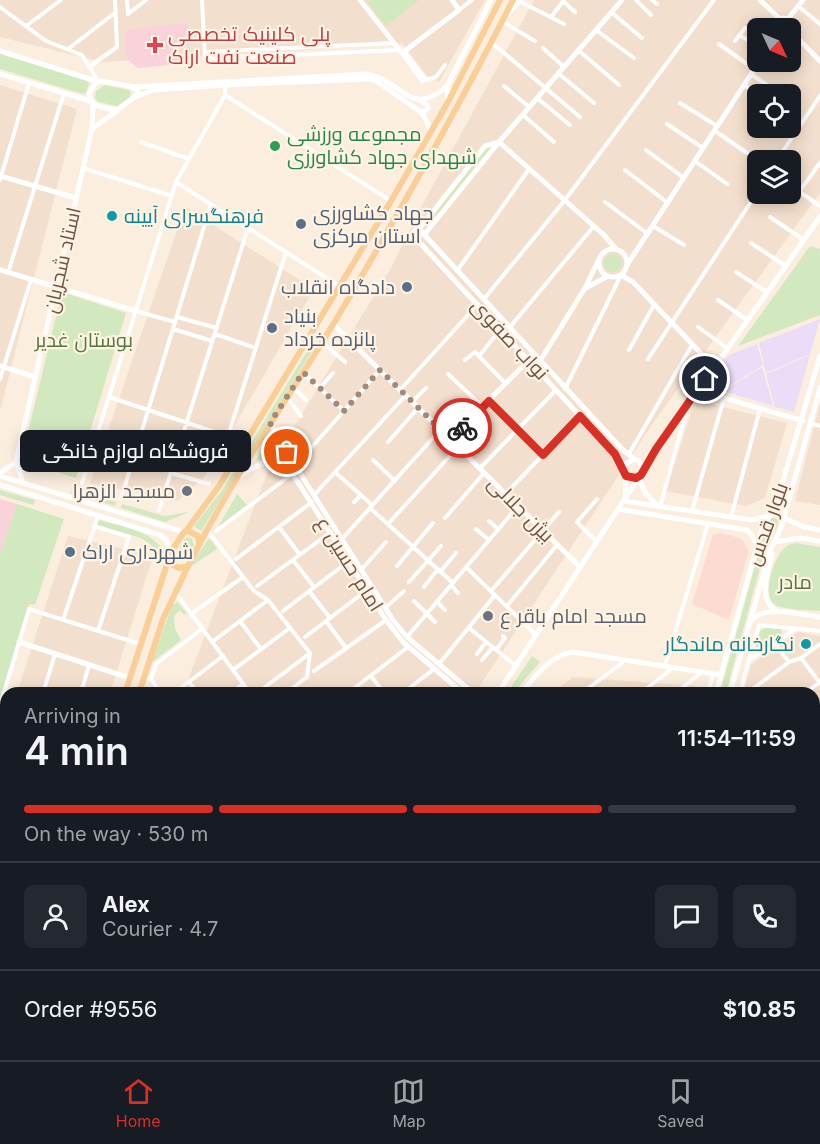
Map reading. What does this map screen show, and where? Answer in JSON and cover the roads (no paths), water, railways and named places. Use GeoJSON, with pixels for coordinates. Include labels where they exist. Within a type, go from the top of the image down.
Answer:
{"type":"FeatureCollection","features":[{"type":"Feature","properties":{"kind":"main road"},"geometry":{"type":"LineString","coordinates":[[127,687],[169,555],[219,486],[392,201],[500,0]]}},
{"type":"Feature","properties":{"kind":"main road"},"geometry":{"type":"LineString","coordinates":[[142,687],[147,678],[163,619],[207,530],[430,160],[502,21],[517,0]]}},
{"type":"Feature","properties":{"kind":"main road"},"geometry":{"type":"LineString","coordinates":[[315,326],[320,333],[327,334]]}},
{"type":"Feature","properties":{"kind":"main road"},"geometry":{"type":"LineString","coordinates":[[307,340],[314,340],[320,344]]}},
{"type":"Feature","properties":{"kind":"main road"},"geometry":{"type":"LineString","coordinates":[[185,531],[193,532],[198,536],[199,545]]}},
{"type":"Feature","properties":{"kind":"main road"},"geometry":{"type":"LineString","coordinates":[[169,555],[171,564],[177,568],[188,566]]}},
{"type":"Feature","properties":{"kind":"street"},"geometry":{"type":"LineString","coordinates":[[26,26],[61,0]]}},
{"type":"Feature","properties":{"kind":"street"},"geometry":{"type":"LineString","coordinates":[[89,66],[117,47],[115,0]]}},
{"type":"Feature","properties":{"kind":"street"},"geometry":{"type":"LineString","coordinates":[[127,0],[128,14],[146,0]]}},
{"type":"Feature","properties":{"kind":"street"},"geometry":{"type":"LineString","coordinates":[[201,0],[205,58],[402,51],[472,0]]}},
{"type":"Feature","properties":{"kind":"street"},"geometry":{"type":"LineString","coordinates":[[361,0],[424,80],[436,77],[445,65]]}},
{"type":"Feature","properties":{"kind":"street"},"geometry":{"type":"LineString","coordinates":[[452,0],[459,10]]}},
{"type":"Feature","properties":{"kind":"street"},"geometry":{"type":"LineString","coordinates":[[420,100],[434,96],[447,86],[491,0]]}},
{"type":"Feature","properties":{"kind":"street"},"geometry":{"type":"LineString","coordinates":[[517,0],[564,24]]}},
{"type":"Feature","properties":{"kind":"street"},"geometry":{"type":"LineString","coordinates":[[552,17],[564,0],[575,12]]}},
{"type":"Feature","properties":{"kind":"street"},"geometry":{"type":"LineString","coordinates":[[424,235],[545,88],[622,0]]}},
{"type":"Feature","properties":{"kind":"street"},"geometry":{"type":"LineString","coordinates":[[636,0],[651,15]]}},
{"type":"Feature","properties":{"kind":"street"},"geometry":{"type":"LineString","coordinates":[[652,0],[657,4]]}},
{"type":"Feature","properties":{"kind":"street"},"geometry":{"type":"LineString","coordinates":[[483,300],[565,200],[714,0]]}},
{"type":"Feature","properties":{"kind":"street"},"geometry":{"type":"LineString","coordinates":[[760,0],[779,18]]}},
{"type":"Feature","properties":{"kind":"street"},"geometry":{"type":"LineString","coordinates":[[791,18],[802,0]]}},
{"type":"Feature","properties":{"kind":"street"},"geometry":{"type":"LineString","coordinates":[[798,6],[820,24]]}},
{"type":"Feature","properties":{"kind":"street"},"geometry":{"type":"LineString","coordinates":[[0,7],[46,41],[82,55],[99,82]]}},
{"type":"Feature","properties":{"kind":"street"},"geometry":{"type":"LineString","coordinates":[[67,49],[116,12]]}},
{"type":"Feature","properties":{"kind":"street"},"geometry":{"type":"LineString","coordinates":[[611,12],[642,38]]}},
{"type":"Feature","properties":{"kind":"street"},"geometry":{"type":"LineString","coordinates":[[502,21],[535,41]]}},
{"type":"Feature","properties":{"kind":"street"},"geometry":{"type":"LineString","coordinates":[[735,41],[745,28]]}},
{"type":"Feature","properties":{"kind":"street"},"geometry":{"type":"LineString","coordinates":[[596,30],[634,58]]}},
{"type":"Feature","properties":{"kind":"street"},"geometry":{"type":"LineString","coordinates":[[739,35],[747,40]]}},
{"type":"Feature","properties":{"kind":"street"},"geometry":{"type":"LineString","coordinates":[[491,42],[580,117]]}},
{"type":"Feature","properties":{"kind":"street"},"geometry":{"type":"LineString","coordinates":[[801,42],[820,61]]}},
{"type":"Feature","properties":{"kind":"street"},"geometry":{"type":"LineString","coordinates":[[205,52],[394,43]]}},
{"type":"Feature","properties":{"kind":"street"},"geometry":{"type":"LineString","coordinates":[[719,44],[747,66]]}},
{"type":"Feature","properties":{"kind":"street"},"geometry":{"type":"LineString","coordinates":[[543,48],[564,67]]}},
{"type":"Feature","properties":{"kind":"street"},"geometry":{"type":"LineString","coordinates":[[578,50],[619,85]]}},
{"type":"Feature","properties":{"kind":"street"},"geometry":{"type":"LineString","coordinates":[[0,51],[99,82],[133,87],[376,75],[408,97],[420,100],[427,105],[428,108],[424,112],[418,110]]}},
{"type":"Feature","properties":{"kind":"street"},"geometry":{"type":"LineString","coordinates":[[565,389],[621,274],[752,72]]}},
{"type":"Feature","properties":{"kind":"street"},"geometry":{"type":"LineString","coordinates":[[754,72],[768,84]]}},
{"type":"Feature","properties":{"kind":"street"},"geometry":{"type":"LineString","coordinates":[[558,73],[594,103]]}},
{"type":"Feature","properties":{"kind":"street"},"geometry":{"type":"LineString","coordinates":[[0,74],[118,110]]}},
{"type":"Feature","properties":{"kind":"street"},"geometry":{"type":"LineString","coordinates":[[92,129],[136,97],[153,90],[370,79],[418,110],[424,116],[431,132]]}},
{"type":"Feature","properties":{"kind":"street"},"geometry":{"type":"LineString","coordinates":[[92,103],[90,88],[99,82]]}},
{"type":"Feature","properties":{"kind":"street"},"geometry":{"type":"LineString","coordinates":[[29,83],[0,177],[76,198]]}},
{"type":"Feature","properties":{"kind":"street"},"geometry":{"type":"LineString","coordinates":[[82,483],[176,182],[225,95],[225,85]]}},
{"type":"Feature","properties":{"kind":"street"},"geometry":{"type":"LineString","coordinates":[[447,86],[447,102]]}},
{"type":"Feature","properties":{"kind":"street"},"geometry":{"type":"LineString","coordinates":[[504,86],[529,107]]}},
{"type":"Feature","properties":{"kind":"street"},"geometry":{"type":"LineString","coordinates":[[133,87],[138,91],[136,97]]}},
{"type":"Feature","properties":{"kind":"street"},"geometry":{"type":"LineString","coordinates":[[8,273],[64,93]]}},
{"type":"Feature","properties":{"kind":"street"},"geometry":{"type":"LineString","coordinates":[[225,95],[392,201]]}},
{"type":"Feature","properties":{"kind":"street"},"geometry":{"type":"LineString","coordinates":[[784,150],[820,96]]}},
{"type":"Feature","properties":{"kind":"street"},"geometry":{"type":"LineString","coordinates":[[537,98],[570,124]]}},
{"type":"Feature","properties":{"kind":"street","name":"استاد شجریان"},"geometry":{"type":"LineString","coordinates":[[16,462],[92,129],[92,103]]}},
{"type":"Feature","properties":{"kind":"street"},"geometry":{"type":"LineString","coordinates":[[680,103],[747,153]]}},
{"type":"Feature","properties":{"kind":"street"},"geometry":{"type":"LineString","coordinates":[[523,115],[554,142]]}},
{"type":"Feature","properties":{"kind":"street"},"geometry":{"type":"LineString","coordinates":[[667,124],[703,148]]}},
{"type":"Feature","properties":{"kind":"street"},"geometry":{"type":"LineString","coordinates":[[141,142],[189,159]]}},
{"type":"Feature","properties":{"kind":"street"},"geometry":{"type":"LineString","coordinates":[[500,142],[604,235],[616,249],[624,254],[637,252]]}},
{"type":"Feature","properties":{"kind":"street"},"geometry":{"type":"LineString","coordinates":[[379,244],[393,240],[412,239],[413,233],[419,229],[485,146],[500,142]]}},
{"type":"Feature","properties":{"kind":"street"},"geometry":{"type":"LineString","coordinates":[[646,150],[684,178]]}},
{"type":"Feature","properties":{"kind":"street"},"geometry":{"type":"LineString","coordinates":[[695,161],[727,184]]}},
{"type":"Feature","properties":{"kind":"street"},"geometry":{"type":"LineString","coordinates":[[801,191],[820,163]]}},
{"type":"Feature","properties":{"kind":"street"},"geometry":{"type":"LineString","coordinates":[[83,168],[172,196]]}},
{"type":"Feature","properties":{"kind":"street"},"geometry":{"type":"LineString","coordinates":[[457,271],[530,168]]}},
{"type":"Feature","properties":{"kind":"street"},"geometry":{"type":"LineString","coordinates":[[625,170],[668,203]]}},
{"type":"Feature","properties":{"kind":"street"},"geometry":{"type":"LineString","coordinates":[[176,182],[339,286]]}},
{"type":"Feature","properties":{"kind":"street"},"geometry":{"type":"LineString","coordinates":[[801,193],[820,206]]}},
{"type":"Feature","properties":{"kind":"street"},"geometry":{"type":"LineString","coordinates":[[605,202],[648,234]]}},
{"type":"Feature","properties":{"kind":"street"},"geometry":{"type":"LineString","coordinates":[[121,499],[211,204]]}},
{"type":"Feature","properties":{"kind":"street"},"geometry":{"type":"LineString","coordinates":[[648,359],[749,204]]}},
{"type":"Feature","properties":{"kind":"street","name":"نواب صفوی"},"geometry":{"type":"LineString","coordinates":[[402,207],[424,235],[540,362],[635,460]]}},
{"type":"Feature","properties":{"kind":"street"},"geometry":{"type":"LineString","coordinates":[[770,216],[804,240]]}},
{"type":"Feature","properties":{"kind":"street"},"geometry":{"type":"LineString","coordinates":[[501,687],[656,449],[820,217]]}},
{"type":"Feature","properties":{"kind":"street"},"geometry":{"type":"LineString","coordinates":[[509,328],[594,226]]}},
{"type":"Feature","properties":{"kind":"street"},"geometry":{"type":"LineString","coordinates":[[653,226],[684,244]]}},
{"type":"Feature","properties":{"kind":"street"},"geometry":{"type":"LineString","coordinates":[[159,510],[248,228]]}},
{"type":"Feature","properties":{"kind":"street"},"geometry":{"type":"LineString","coordinates":[[604,235],[606,251]]}},
{"type":"Feature","properties":{"kind":"street","name":"نواب صفوی"},"geometry":{"type":"LineString","coordinates":[[412,239],[421,244],[501,329],[615,454],[624,471]]}},
{"type":"Feature","properties":{"kind":"street"},"geometry":{"type":"LineString","coordinates":[[752,243],[786,266]]}},
{"type":"Feature","properties":{"kind":"street"},"geometry":{"type":"LineString","coordinates":[[540,362],[585,288],[600,257],[606,251],[616,249]]}},
{"type":"Feature","properties":{"kind":"street"},"geometry":{"type":"LineString","coordinates":[[228,436],[286,252]]}},
{"type":"Feature","properties":{"kind":"street"},"geometry":{"type":"LineString","coordinates":[[624,254],[633,282]]}},
{"type":"Feature","properties":{"kind":"street"},"geometry":{"type":"LineString","coordinates":[[600,257],[599,266],[608,276]]}},
{"type":"Feature","properties":{"kind":"street"},"geometry":{"type":"LineString","coordinates":[[0,270],[175,322]]}},
{"type":"Feature","properties":{"kind":"street"},"geometry":{"type":"LineString","coordinates":[[736,272],[767,292]]}},
{"type":"Feature","properties":{"kind":"street"},"geometry":{"type":"LineString","coordinates":[[585,288],[608,276],[621,274],[633,282],[714,367]]}},
{"type":"Feature","properties":{"kind":"street"},"geometry":{"type":"LineString","coordinates":[[0,379],[2,366],[31,280]]}},
{"type":"Feature","properties":{"kind":"street"},"geometry":{"type":"LineString","coordinates":[[718,300],[747,320]]}},
{"type":"Feature","properties":{"kind":"street"},"geometry":{"type":"LineString","coordinates":[[400,390],[478,304]]}},
{"type":"Feature","properties":{"kind":"street"},"geometry":{"type":"LineString","coordinates":[[629,350],[654,305]]}},
{"type":"Feature","properties":{"kind":"street"},"geometry":{"type":"LineString","coordinates":[[177,317],[256,348]]}},
{"type":"Feature","properties":{"kind":"street","name":"بیژن جلالی"},"geometry":{"type":"LineString","coordinates":[[333,324],[580,567]]}},
{"type":"Feature","properties":{"kind":"street"},"geometry":{"type":"LineString","coordinates":[[698,327],[727,348]]}},
{"type":"Feature","properties":{"kind":"street"},"geometry":{"type":"LineString","coordinates":[[173,329],[213,341]]}},
{"type":"Feature","properties":{"kind":"street"},"geometry":{"type":"LineString","coordinates":[[479,356],[501,329]]}},
{"type":"Feature","properties":{"kind":"street"},"geometry":{"type":"LineString","coordinates":[[320,344],[345,362]]}},
{"type":"Feature","properties":{"kind":"street"},"geometry":{"type":"LineString","coordinates":[[628,455],[692,345]]}},
{"type":"Feature","properties":{"kind":"street"},"geometry":{"type":"LineString","coordinates":[[465,360],[474,352],[506,384]]}},
{"type":"Feature","properties":{"kind":"street","name":"بلوار قدس"},"geometry":{"type":"LineString","coordinates":[[718,687],[756,547],[777,501],[820,356]]}},
{"type":"Feature","properties":{"kind":"street"},"geometry":{"type":"LineString","coordinates":[[450,439],[529,360]]}},
{"type":"Feature","properties":{"kind":"street"},"geometry":{"type":"LineString","coordinates":[[2,366],[36,376]]}},
{"type":"Feature","properties":{"kind":"street"},"geometry":{"type":"LineString","coordinates":[[292,466],[380,370]]}},
{"type":"Feature","properties":{"kind":"street"},"geometry":{"type":"LineString","coordinates":[[303,372],[344,411]]}},
{"type":"Feature","properties":{"kind":"street"},"geometry":{"type":"LineString","coordinates":[[320,388],[333,373]]}},
{"type":"Feature","properties":{"kind":"street"},"geometry":{"type":"LineString","coordinates":[[448,374],[483,407]]}},
{"type":"Feature","properties":{"kind":"street"},"geometry":{"type":"LineString","coordinates":[[293,387],[306,400]]}},
{"type":"Feature","properties":{"kind":"street"},"geometry":{"type":"LineString","coordinates":[[412,402],[426,388]]}},
{"type":"Feature","properties":{"kind":"street","name":"بلوار قدس"},"geometry":{"type":"LineString","coordinates":[[732,687],[774,541],[781,528],[820,388]]}},
{"type":"Feature","properties":{"kind":"street"},"geometry":{"type":"LineString","coordinates":[[446,518],[482,470],[556,390]]}},
{"type":"Feature","properties":{"kind":"street"},"geometry":{"type":"LineString","coordinates":[[697,390],[820,426]]}},
{"type":"Feature","properties":{"kind":"street"},"geometry":{"type":"LineString","coordinates":[[314,495],[406,395]]}},
{"type":"Feature","properties":{"kind":"street"},"geometry":{"type":"LineString","coordinates":[[109,397],[245,442]]}},
{"type":"Feature","properties":{"kind":"street"},"geometry":{"type":"LineString","coordinates":[[287,397],[301,416]]}},
{"type":"Feature","properties":{"kind":"street"},"geometry":{"type":"LineString","coordinates":[[692,511],[724,398]]}},
{"type":"Feature","properties":{"kind":"street"},"geometry":{"type":"LineString","coordinates":[[489,401],[543,455]]}},
{"type":"Feature","properties":{"kind":"street"},"geometry":{"type":"LineString","coordinates":[[660,507],[688,404]]}},
{"type":"Feature","properties":{"kind":"street"},"geometry":{"type":"LineString","coordinates":[[388,442],[418,408]]}},
{"type":"Feature","properties":{"kind":"street"},"geometry":{"type":"LineString","coordinates":[[731,517],[760,409]]}},
{"type":"Feature","properties":{"kind":"street"},"geometry":{"type":"LineString","coordinates":[[513,486],[580,416]]}},
{"type":"Feature","properties":{"kind":"street"},"geometry":{"type":"LineString","coordinates":[[270,423],[279,440],[274,441],[274,445],[292,466]]}},
{"type":"Feature","properties":{"kind":"street"},"geometry":{"type":"LineString","coordinates":[[342,539],[440,430]]}},
{"type":"Feature","properties":{"kind":"street"},"geometry":{"type":"LineString","coordinates":[[388,524],[458,447]]}},
{"type":"Feature","properties":{"kind":"street"},"geometry":{"type":"LineString","coordinates":[[615,454],[620,454],[622,449]]}},
{"type":"Feature","properties":{"kind":"street"},"geometry":{"type":"LineString","coordinates":[[623,501],[626,491],[624,471],[628,461],[647,456],[656,449]]}},
{"type":"Feature","properties":{"kind":"street"},"geometry":{"type":"LineString","coordinates":[[373,460],[395,480]]}},
{"type":"Feature","properties":{"kind":"street"},"geometry":{"type":"LineString","coordinates":[[635,460],[641,463],[643,469]]}},
{"type":"Feature","properties":{"kind":"street"},"geometry":{"type":"LineString","coordinates":[[0,474],[16,462],[23,483]]}},
{"type":"Feature","properties":{"kind":"street"},"geometry":{"type":"LineString","coordinates":[[237,478],[253,466],[262,463],[278,462],[292,466]]}},
{"type":"Feature","properties":{"kind":"street","name":"امام حسین ع"},"geometry":{"type":"LineString","coordinates":[[292,466],[293,473],[386,620],[408,647],[464,687]]}},
{"type":"Feature","properties":{"kind":"street","name":"امام حسین ع"},"geometry":{"type":"LineString","coordinates":[[292,466],[314,495],[385,608],[407,637],[456,687]]}},
{"type":"Feature","properties":{"kind":"street"},"geometry":{"type":"LineString","coordinates":[[624,471],[629,478],[639,477]]}},
{"type":"Feature","properties":{"kind":"street"},"geometry":{"type":"LineString","coordinates":[[335,472],[429,561],[458,593]]}},
{"type":"Feature","properties":{"kind":"street"},"geometry":{"type":"LineString","coordinates":[[171,473],[209,484]]}},
{"type":"Feature","properties":{"kind":"street"},"geometry":{"type":"LineString","coordinates":[[216,531],[293,473]]}},
{"type":"Feature","properties":{"kind":"street"},"geometry":{"type":"LineString","coordinates":[[0,474],[23,483],[185,531]]}},
{"type":"Feature","properties":{"kind":"street"},"geometry":{"type":"LineString","coordinates":[[639,477],[645,493],[660,507]]}},
{"type":"Feature","properties":{"kind":"street"},"geometry":{"type":"LineString","coordinates":[[0,485],[165,538],[169,555]]}},
{"type":"Feature","properties":{"kind":"street"},"geometry":{"type":"LineString","coordinates":[[354,502],[361,495]]}},
{"type":"Feature","properties":{"kind":"street"},"geometry":{"type":"LineString","coordinates":[[597,499],[577,522],[597,542]]}},
{"type":"Feature","properties":{"kind":"street"},"geometry":{"type":"LineString","coordinates":[[623,501],[752,520],[775,514],[804,527],[820,530]]}},
{"type":"Feature","properties":{"kind":"street"},"geometry":{"type":"LineString","coordinates":[[236,559],[312,502]]}},
{"type":"Feature","properties":{"kind":"street"},"geometry":{"type":"LineString","coordinates":[[641,513],[638,509],[642,504]]}},
{"type":"Feature","properties":{"kind":"street"},"geometry":{"type":"LineString","coordinates":[[407,637],[518,506]]}},
{"type":"Feature","properties":{"kind":"street"},"geometry":{"type":"LineString","coordinates":[[618,509],[747,530],[754,527],[752,520]]}},
{"type":"Feature","properties":{"kind":"street"},"geometry":{"type":"LineString","coordinates":[[491,591],[559,512]]}},
{"type":"Feature","properties":{"kind":"street"},"geometry":{"type":"LineString","coordinates":[[63,620],[98,516]]}},
{"type":"Feature","properties":{"kind":"street"},"geometry":{"type":"LineString","coordinates":[[489,521],[498,529]]}},
{"type":"Feature","properties":{"kind":"street"},"geometry":{"type":"LineString","coordinates":[[397,566],[433,523]]}},
{"type":"Feature","properties":{"kind":"street"},"geometry":{"type":"LineString","coordinates":[[154,534],[160,530],[159,524]]}},
{"type":"Feature","properties":{"kind":"street"},"geometry":{"type":"LineString","coordinates":[[665,665],[708,524]]}},
{"type":"Feature","properties":{"kind":"street"},"geometry":{"type":"LineString","coordinates":[[94,526],[129,537],[98,631]]}},
{"type":"Feature","properties":{"kind":"street"},"geometry":{"type":"LineString","coordinates":[[279,527],[300,555]]}},
{"type":"Feature","properties":{"kind":"street"},"geometry":{"type":"LineString","coordinates":[[800,538],[799,532],[804,527]]}},
{"type":"Feature","properties":{"kind":"street"},"geometry":{"type":"LineString","coordinates":[[476,529],[489,540]]}},
{"type":"Feature","properties":{"kind":"street"},"geometry":{"type":"LineString","coordinates":[[207,530],[254,591],[268,600],[310,653],[307,677],[294,687]]}},
{"type":"Feature","properties":{"kind":"street"},"geometry":{"type":"LineString","coordinates":[[747,530],[755,539],[756,547]]}},
{"type":"Feature","properties":{"kind":"street"},"geometry":{"type":"LineString","coordinates":[[257,586],[331,532]]}},
{"type":"Feature","properties":{"kind":"street"},"geometry":{"type":"LineString","coordinates":[[778,612],[769,605],[765,592],[774,541],[800,538],[820,541]]}},
{"type":"Feature","properties":{"kind":"street"},"geometry":{"type":"LineString","coordinates":[[362,570],[386,542]]}},
{"type":"Feature","properties":{"kind":"street"},"geometry":{"type":"LineString","coordinates":[[507,606],[557,545]]}},
{"type":"Feature","properties":{"kind":"street"},"geometry":{"type":"LineString","coordinates":[[409,582],[441,546]]}},
{"type":"Feature","properties":{"kind":"street"},"geometry":{"type":"LineString","coordinates":[[424,586],[456,553]]}},
{"type":"Feature","properties":{"kind":"street"},"geometry":{"type":"LineString","coordinates":[[293,560],[315,587]]}},
{"type":"Feature","properties":{"kind":"street"},"geometry":{"type":"LineString","coordinates":[[284,610],[349,561]]}},
{"type":"Feature","properties":{"kind":"street"},"geometry":{"type":"LineString","coordinates":[[466,567],[536,634]]}},
{"type":"Feature","properties":{"kind":"street"},"geometry":{"type":"LineString","coordinates":[[191,614],[243,577]]}},
{"type":"Feature","properties":{"kind":"street"},"geometry":{"type":"LineString","coordinates":[[304,637],[367,590]]}},
{"type":"Feature","properties":{"kind":"street"},"geometry":{"type":"LineString","coordinates":[[309,591],[330,618]]}},
{"type":"Feature","properties":{"kind":"street"},"geometry":{"type":"LineString","coordinates":[[385,608],[404,591]]}},
{"type":"Feature","properties":{"kind":"street"},"geometry":{"type":"LineString","coordinates":[[175,592],[245,687]]}},
{"type":"Feature","properties":{"kind":"street"},"geometry":{"type":"LineString","coordinates":[[411,687],[436,667],[495,595]]}},
{"type":"Feature","properties":{"kind":"street"},"geometry":{"type":"LineString","coordinates":[[212,642],[268,600]]}},
{"type":"Feature","properties":{"kind":"street"},"geometry":{"type":"LineString","coordinates":[[414,601],[435,622]]}},
{"type":"Feature","properties":{"kind":"street"},"geometry":{"type":"LineString","coordinates":[[437,602],[444,610]]}},
{"type":"Feature","properties":{"kind":"street"},"geometry":{"type":"LineString","coordinates":[[6,687],[29,609],[140,644]]}},
{"type":"Feature","properties":{"kind":"street"},"geometry":{"type":"LineString","coordinates":[[749,624],[758,614],[778,612],[820,617]]}},
{"type":"Feature","properties":{"kind":"street"},"geometry":{"type":"LineString","coordinates":[[314,671],[386,620]]}},
{"type":"Feature","properties":{"kind":"street"},"geometry":{"type":"LineString","coordinates":[[240,621],[261,649]]}},
{"type":"Feature","properties":{"kind":"street"},"geometry":{"type":"LineString","coordinates":[[326,621],[346,648]]}},
{"type":"Feature","properties":{"kind":"street"},"geometry":{"type":"LineString","coordinates":[[742,687],[759,625],[820,631]]}},
{"type":"Feature","properties":{"kind":"street"},"geometry":{"type":"LineString","coordinates":[[233,670],[290,628]]}},
{"type":"Feature","properties":{"kind":"street"},"geometry":{"type":"LineString","coordinates":[[469,628],[516,666]]}},
{"type":"Feature","properties":{"kind":"street"},"geometry":{"type":"LineString","coordinates":[[749,660],[795,628]]}},
{"type":"Feature","properties":{"kind":"street"},"geometry":{"type":"LineString","coordinates":[[155,687],[147,678],[156,664],[202,629]]}},
{"type":"Feature","properties":{"kind":"street"},"geometry":{"type":"LineString","coordinates":[[482,660],[505,638],[503,636]]}},
{"type":"Feature","properties":{"kind":"street"},"geometry":{"type":"LineString","coordinates":[[19,642],[130,678]]}},
{"type":"Feature","properties":{"kind":"street"},"geometry":{"type":"LineString","coordinates":[[477,654],[486,642]]}},
{"type":"Feature","properties":{"kind":"street"},"geometry":{"type":"LineString","coordinates":[[774,643],[789,662]]}},
{"type":"Feature","properties":{"kind":"street"},"geometry":{"type":"LineString","coordinates":[[759,687],[789,662],[801,658],[820,644]]}},
{"type":"Feature","properties":{"kind":"street"},"geometry":{"type":"LineString","coordinates":[[356,687],[408,647]]}},
{"type":"Feature","properties":{"kind":"street"},"geometry":{"type":"LineString","coordinates":[[527,687],[550,662],[566,653],[580,652],[721,675]]}},
{"type":"Feature","properties":{"kind":"street"},"geometry":{"type":"LineString","coordinates":[[265,687],[310,653]]}},
{"type":"Feature","properties":{"kind":"street"},"geometry":{"type":"LineString","coordinates":[[45,687],[54,654]]}},
{"type":"Feature","properties":{"kind":"street"},"geometry":{"type":"LineString","coordinates":[[182,687],[223,656]]}},
{"type":"Feature","properties":{"kind":"street"},"geometry":{"type":"LineString","coordinates":[[801,658],[820,682]]}},
{"type":"Feature","properties":{"kind":"street"},"geometry":{"type":"LineString","coordinates":[[590,687],[622,663]]}},
{"type":"Feature","properties":{"kind":"street"},"geometry":{"type":"LineString","coordinates":[[83,687],[89,665]]}},
{"type":"Feature","properties":{"kind":"street"},"geometry":{"type":"LineString","coordinates":[[649,687],[675,667]]}},
{"type":"Feature","properties":{"kind":"street"},"geometry":{"type":"LineString","coordinates":[[683,687],[702,672]]}},
{"type":"Feature","properties":{"kind":"street"},"geometry":{"type":"LineString","coordinates":[[710,687],[713,674]]}},
{"type":"Feature","properties":{"kind":"street"},"geometry":{"type":"LineString","coordinates":[[371,676],[379,687]]}},
{"type":"Feature","properties":{"kind":"street"},"geometry":{"type":"LineString","coordinates":[[189,682],[193,687]]}},
{"type":"Feature","properties":{"kind":"street"},"geometry":{"type":"LineString","coordinates":[[239,687],[243,684]]}},
{"type":"Feature","properties":{"kind":"place","name":"پلی کلینیک تخصصی صنعت نفت اراک"},"geometry":{"type":"Point","coordinates":[155,45]}},
{"type":"Feature","properties":{"kind":"place","name":"مجموعه ورزشی شهدای جهاد کشاورزی"},"geometry":{"type":"Point","coordinates":[275,146]}},
{"type":"Feature","properties":{"kind":"place","name":"فرهنگسرای آیینه"},"geometry":{"type":"Point","coordinates":[112,216]}},
{"type":"Feature","properties":{"kind":"place","name":"جهاد کشاورزی استان مرکزی"},"geometry":{"type":"Point","coordinates":[301,224]}},
{"type":"Feature","properties":{"kind":"place","name":"دادگاه انقلاب"},"geometry":{"type":"Point","coordinates":[407,287]}},
{"type":"Feature","properties":{"kind":"place","name":"بنیاد پانزده خرداد"},"geometry":{"type":"Point","coordinates":[272,328]}},
{"type":"Feature","properties":{"kind":"place","name":"فروشگاه لوازم خانگی"},"geometry":{"type":"Point","coordinates":[287,452]}},
{"type":"Feature","properties":{"kind":"place","name":"مسجد الزهرا"},"geometry":{"type":"Point","coordinates":[187,491]}},
{"type":"Feature","properties":{"kind":"place","name":"شهرداری اراک"},"geometry":{"type":"Point","coordinates":[70,552]}},
{"type":"Feature","properties":{"kind":"place","name":"مسجد امام باقر ع"},"geometry":{"type":"Point","coordinates":[488,616]}},
{"type":"Feature","properties":{"kind":"place","name":"نگارخانه ماندگار"},"geometry":{"type":"Point","coordinates":[806,644]}},
{"type":"Feature","properties":{"kind":"park label","name":"بوستان غدیر"},"geometry":{"type":"Point","coordinates":[84,340]}},
{"type":"Feature","properties":{"kind":"park label","name":"مادر"},"geometry":{"type":"Point","coordinates":[795,582]}}]}
